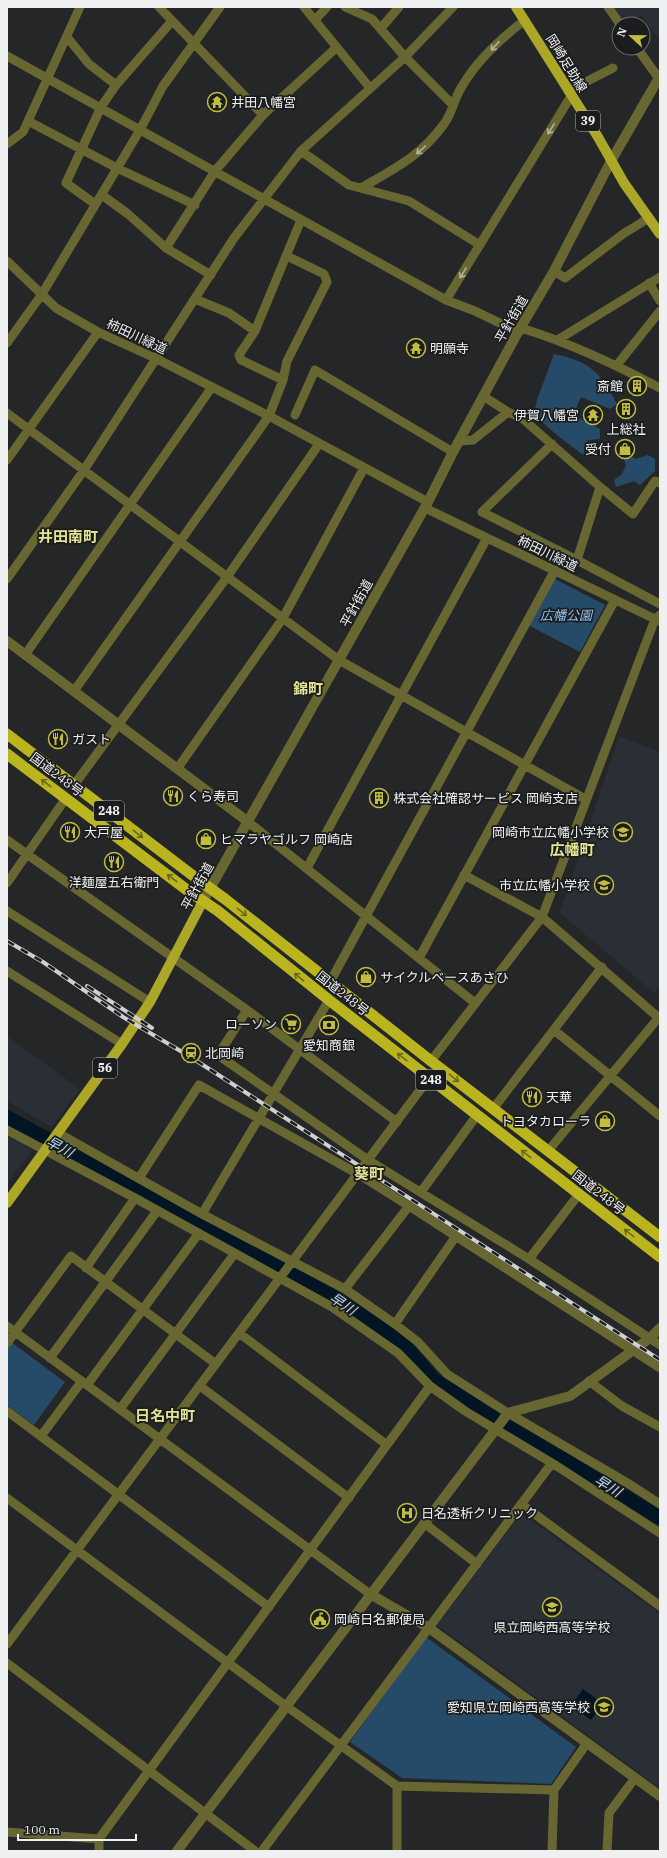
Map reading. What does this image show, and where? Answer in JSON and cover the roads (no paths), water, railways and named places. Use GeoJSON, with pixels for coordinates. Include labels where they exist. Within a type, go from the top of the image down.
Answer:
{"type":"FeatureCollection","features":[{"type":"Feature","properties":{"kind":"highway","name":"国道248号"},"geometry":{"type":"LineString","coordinates":[[7,734],[660,1237]]}},
{"type":"Feature","properties":{"kind":"highway","name":"国道248号"},"geometry":{"type":"LineString","coordinates":[[7,754],[218,911],[329,1000],[660,1257]]}},
{"type":"Feature","properties":{"kind":"main road","name":"岡崎足助線"},"geometry":{"type":"LineString","coordinates":[[516,7],[598,137],[611,161],[660,234]]}},
{"type":"Feature","properties":{"kind":"main road","name":"平針街道"},"geometry":{"type":"LineString","coordinates":[[58,1133],[122,1044],[150,1002],[203,901]]}},
{"type":"Feature","properties":{"kind":"main road","name":"56"},"geometry":{"type":"LineString","coordinates":[[7,1203],[58,1133]]}},
{"type":"Feature","properties":{"kind":"street"},"geometry":{"type":"LineString","coordinates":[[7,144],[23,132],[80,7]]}},
{"type":"Feature","properties":{"kind":"street"},"geometry":{"type":"LineString","coordinates":[[159,7],[263,115]]}},
{"type":"Feature","properties":{"kind":"street"},"geometry":{"type":"LineString","coordinates":[[7,343],[42,294],[140,130],[163,86],[220,7]]}},
{"type":"Feature","properties":{"kind":"street"},"geometry":{"type":"LineString","coordinates":[[304,7],[370,88]]}},
{"type":"Feature","properties":{"kind":"street"},"geometry":{"type":"LineString","coordinates":[[315,20],[327,7]]}},
{"type":"Feature","properties":{"kind":"street"},"geometry":{"type":"LineString","coordinates":[[345,7],[372,19],[405,57],[453,104]]}},
{"type":"Feature","properties":{"kind":"street"},"geometry":{"type":"LineString","coordinates":[[381,28],[399,7]]}},
{"type":"Feature","properties":{"kind":"street"},"geometry":{"type":"LineString","coordinates":[[7,579],[84,470],[234,238],[264,199],[301,152],[405,57],[453,7]]}},
{"type":"Feature","properties":{"kind":"street"},"geometry":{"type":"LineString","coordinates":[[608,7],[614,16]]}},
{"type":"Feature","properties":{"kind":"street"},"geometry":{"type":"LineString","coordinates":[[361,188],[408,161],[423,149],[445,123],[460,88],[479,62],[505,35],[525,20]]}},
{"type":"Feature","properties":{"kind":"street"},"geometry":{"type":"LineString","coordinates":[[95,204],[66,184],[101,107],[116,85],[172,21]]}},
{"type":"Feature","properties":{"kind":"street"},"geometry":{"type":"LineString","coordinates":[[67,37],[89,64],[116,85]]}},
{"type":"Feature","properties":{"kind":"street"},"geometry":{"type":"LineString","coordinates":[[166,248],[215,171],[263,115],[337,47]]}},
{"type":"Feature","properties":{"kind":"street"},"geometry":{"type":"LineString","coordinates":[[7,56],[446,300],[519,330],[558,339],[617,365],[660,388]]}},
{"type":"Feature","properties":{"kind":"street"},"geometry":{"type":"LineString","coordinates":[[643,56],[660,78]]}},
{"type":"Feature","properties":{"kind":"street"},"geometry":{"type":"LineString","coordinates":[[446,300],[570,94],[613,68]]}},
{"type":"Feature","properties":{"kind":"street","name":"平針街道"},"geometry":{"type":"LineString","coordinates":[[203,901],[426,505],[519,330],[554,271],[611,161],[660,78]]}},
{"type":"Feature","properties":{"kind":"street"},"geometry":{"type":"LineString","coordinates":[[28,121],[117,168],[195,204]]}},
{"type":"Feature","properties":{"kind":"street"},"geometry":{"type":"LineString","coordinates":[[301,152],[349,185],[409,201],[480,245]]}},
{"type":"Feature","properties":{"kind":"street"},"geometry":{"type":"LineString","coordinates":[[102,195],[128,214],[166,248],[211,275]]}},
{"type":"Feature","properties":{"kind":"street"},"geometry":{"type":"LineString","coordinates":[[554,271],[565,278],[624,234],[649,218]]}},
{"type":"Feature","properties":{"kind":"street"},"geometry":{"type":"LineString","coordinates":[[283,380],[241,360],[239,355],[255,331],[301,220]]}},
{"type":"Feature","properties":{"kind":"street"},"geometry":{"type":"LineString","coordinates":[[74,691],[181,542],[268,416],[283,380],[288,361],[327,282],[324,274],[287,256]]}},
{"type":"Feature","properties":{"kind":"street","name":"柿田川緑道"},"geometry":{"type":"LineString","coordinates":[[7,261],[56,308],[98,332],[157,359],[268,416],[364,468],[426,505],[487,538],[615,600],[658,618]]}},
{"type":"Feature","properties":{"kind":"street"},"geometry":{"type":"LineString","coordinates":[[558,339],[660,277]]}},
{"type":"Feature","properties":{"kind":"street"},"geometry":{"type":"LineString","coordinates":[[649,283],[660,301]]}},
{"type":"Feature","properties":{"kind":"street"},"geometry":{"type":"LineString","coordinates":[[195,299],[229,313],[255,331]]}},
{"type":"Feature","properties":{"kind":"street"},"geometry":{"type":"LineString","coordinates":[[617,365],[660,311]]}},
{"type":"Feature","properties":{"kind":"street"},"geometry":{"type":"LineString","coordinates":[[7,460],[98,332]]}},
{"type":"Feature","properties":{"kind":"street"},"geometry":{"type":"LineString","coordinates":[[295,415],[315,370],[453,452]]}},
{"type":"Feature","properties":{"kind":"street"},"geometry":{"type":"LineString","coordinates":[[25,655],[212,387]]}},
{"type":"Feature","properties":{"kind":"street"},"geometry":{"type":"LineString","coordinates":[[483,396],[508,412],[523,419],[600,488],[633,514],[655,481],[660,483]]}},
{"type":"Feature","properties":{"kind":"street"},"geometry":{"type":"LineString","coordinates":[[459,441],[473,440],[508,412]]}},
{"type":"Feature","properties":{"kind":"street"},"geometry":{"type":"LineString","coordinates":[[7,413],[339,660],[585,799]]}},
{"type":"Feature","properties":{"kind":"street"},"geometry":{"type":"LineString","coordinates":[[74,785],[227,577],[319,444]]}},
{"type":"Feature","properties":{"kind":"street"},"geometry":{"type":"LineString","coordinates":[[552,444],[482,512],[660,604]]}},
{"type":"Feature","properties":{"kind":"street"},"geometry":{"type":"LineString","coordinates":[[177,769],[283,618],[364,468]]}},
{"type":"Feature","properties":{"kind":"street"},"geometry":{"type":"LineString","coordinates":[[577,560],[600,488]]}},
{"type":"Feature","properties":{"kind":"street"},"geometry":{"type":"LineString","coordinates":[[307,868],[487,538]]}},
{"type":"Feature","properties":{"kind":"street"},"geometry":{"type":"LineString","coordinates":[[330,982],[554,570]]}},
{"type":"Feature","properties":{"kind":"street"},"geometry":{"type":"LineString","coordinates":[[419,958],[615,600]]}},
{"type":"Feature","properties":{"kind":"street"},"geometry":{"type":"LineString","coordinates":[[432,1061],[542,917],[585,799],[658,618]]}},
{"type":"Feature","properties":{"kind":"street"},"geometry":{"type":"LineString","coordinates":[[7,641],[307,868],[475,1003]]}},
{"type":"Feature","properties":{"kind":"street"},"geometry":{"type":"LineString","coordinates":[[7,883],[66,798]]}},
{"type":"Feature","properties":{"kind":"street"},"geometry":{"type":"LineString","coordinates":[[7,840],[26,855],[247,1010],[397,1122]]}},
{"type":"Feature","properties":{"kind":"street"},"geometry":{"type":"LineString","coordinates":[[464,875],[542,917],[659,1017],[548,1151]]}},
{"type":"Feature","properties":{"kind":"street"},"geometry":{"type":"LineString","coordinates":[[7,911],[150,1002]]}},
{"type":"Feature","properties":{"kind":"street"},"geometry":{"type":"LineString","coordinates":[[493,1109],[602,967]]}},
{"type":"Feature","properties":{"kind":"street"},"geometry":{"type":"LineString","coordinates":[[7,970],[122,1044]]}},
{"type":"Feature","properties":{"kind":"street"},"geometry":{"type":"LineString","coordinates":[[202,1214],[329,1000]]}},
{"type":"Feature","properties":{"kind":"street"},"geometry":{"type":"LineString","coordinates":[[247,1010],[218,1055],[274,1092],[368,1160],[529,1259],[660,1344]]}},
{"type":"Feature","properties":{"kind":"street"},"geometry":{"type":"LineString","coordinates":[[554,1030],[610,1076],[659,1113]]}},
{"type":"Feature","properties":{"kind":"street"},"geometry":{"type":"LineString","coordinates":[[7,1644],[429,1078]]}},
{"type":"Feature","properties":{"kind":"street"},"geometry":{"type":"LineString","coordinates":[[140,1178],[199,1085],[358,1174],[660,1368]]}},
{"type":"Feature","properties":{"kind":"street"},"geometry":{"type":"LineString","coordinates":[[420,1192],[477,1115]]}},
{"type":"Feature","properties":{"kind":"street"},"geometry":{"type":"LineString","coordinates":[[7,1130],[135,1198],[332,1307],[398,1353],[430,1386],[465,1411],[552,1463],[660,1533]]}},
{"type":"Feature","properties":{"kind":"street"},"geometry":{"type":"LineString","coordinates":[[58,1133],[202,1214],[345,1289],[418,1342],[447,1374],[508,1413],[629,1484],[660,1504]]}},
{"type":"Feature","properties":{"kind":"street"},"geometry":{"type":"LineString","coordinates":[[529,1259],[579,1194]]}},
{"type":"Feature","properties":{"kind":"street"},"geometry":{"type":"LineString","coordinates":[[86,1268],[135,1198]]}},
{"type":"Feature","properties":{"kind":"street"},"geometry":{"type":"LineString","coordinates":[[345,1289],[409,1206]]}},
{"type":"Feature","properties":{"kind":"street"},"geometry":{"type":"LineString","coordinates":[[50,1358],[157,1210]]}},
{"type":"Feature","properties":{"kind":"street"},"geometry":{"type":"LineString","coordinates":[[40,1436],[142,1309],[199,1233]]}},
{"type":"Feature","properties":{"kind":"street"},"geometry":{"type":"LineString","coordinates":[[395,1324],[456,1236]]}},
{"type":"Feature","properties":{"kind":"street"},"geometry":{"type":"LineString","coordinates":[[120,1409],[235,1253]]}},
{"type":"Feature","properties":{"kind":"street"},"geometry":{"type":"LineString","coordinates":[[7,1343],[71,1256],[216,1364]]}},
{"type":"Feature","properties":{"kind":"street"},"geometry":{"type":"LineString","coordinates":[[7,1326],[370,1594],[429,1628],[660,1796]]}},
{"type":"Feature","properties":{"kind":"street"},"geometry":{"type":"LineString","coordinates":[[177,1851],[508,1413],[570,1396],[650,1338],[660,1328]]}},
{"type":"Feature","properties":{"kind":"street"},"geometry":{"type":"LineString","coordinates":[[239,1333],[387,1445]]}},
{"type":"Feature","properties":{"kind":"street"},"geometry":{"type":"LineString","coordinates":[[589,1381],[622,1406],[660,1427]]}},
{"type":"Feature","properties":{"kind":"street"},"geometry":{"type":"LineString","coordinates":[[200,1386],[349,1498]]}},
{"type":"Feature","properties":{"kind":"street"},"geometry":{"type":"LineString","coordinates":[[99,1851],[99,1839],[430,1386]]}},
{"type":"Feature","properties":{"kind":"street"},"geometry":{"type":"LineString","coordinates":[[7,1411],[269,1606]]}},
{"type":"Feature","properties":{"kind":"street"},"geometry":{"type":"LineString","coordinates":[[262,1851],[552,1463]]}},
{"type":"Feature","properties":{"kind":"street"},"geometry":{"type":"LineString","coordinates":[[7,1498],[286,1706],[397,1786],[554,1790]]}},
{"type":"Feature","properties":{"kind":"street"},"geometry":{"type":"LineString","coordinates":[[521,1504],[660,1606]]}},
{"type":"Feature","properties":{"kind":"street"},"geometry":{"type":"LineString","coordinates":[[424,1523],[477,1564]]}},
{"type":"Feature","properties":{"kind":"street"},"geometry":{"type":"LineString","coordinates":[[7,1663],[255,1851]]}},
{"type":"Feature","properties":{"kind":"street"},"geometry":{"type":"LineString","coordinates":[[552,1851],[554,1790],[587,1743]]}},
{"type":"Feature","properties":{"kind":"street"},"geometry":{"type":"LineString","coordinates":[[607,1851],[609,1813],[635,1778]]}},
{"type":"Feature","properties":{"kind":"street"},"geometry":{"type":"LineString","coordinates":[[397,1786],[397,1851]]}},
{"type":"Feature","properties":{"kind":"street"},"geometry":{"type":"LineString","coordinates":[[7,1832],[99,1839]]}},
{"type":"Feature","properties":{"kind":"waterway","name":"早川"},"geometry":{"type":"LineString","coordinates":[[7,1117],[336,1298],[404,1344],[433,1379],[660,1518]]}},
{"type":"Feature","properties":{"kind":"railway"},"geometry":{"type":"LineString","coordinates":[[7,941],[43,962],[123,1017],[189,1056],[660,1360]]}},
{"type":"Feature","properties":{"kind":"railway"},"geometry":{"type":"LineString","coordinates":[[87,986],[152,1028]]}},
{"type":"Feature","properties":{"kind":"place","name":"井田八幡宮"},"geometry":{"type":"Point","coordinates":[217,102]}},
{"type":"Feature","properties":{"kind":"place","name":"明願寺"},"geometry":{"type":"Point","coordinates":[416,348]}},
{"type":"Feature","properties":{"kind":"place","name":"斎館"},"geometry":{"type":"Point","coordinates":[637,386]}},
{"type":"Feature","properties":{"kind":"place","name":"上総社"},"geometry":{"type":"Point","coordinates":[626,409]}},
{"type":"Feature","properties":{"kind":"place","name":"伊賀八幡宮"},"geometry":{"type":"Point","coordinates":[593,415]}},
{"type":"Feature","properties":{"kind":"place","name":"受付"},"geometry":{"type":"Point","coordinates":[625,449]}},
{"type":"Feature","properties":{"kind":"place","name":"ガスト"},"geometry":{"type":"Point","coordinates":[58,739]}},
{"type":"Feature","properties":{"kind":"place","name":"くら寿司"},"geometry":{"type":"Point","coordinates":[173,796]}},
{"type":"Feature","properties":{"kind":"place","name":"株式会社確認サービス 岡崎支店"},"geometry":{"type":"Point","coordinates":[379,798]}},
{"type":"Feature","properties":{"kind":"place","name":"大戸屋"},"geometry":{"type":"Point","coordinates":[70,832]}},
{"type":"Feature","properties":{"kind":"place","name":"岡崎市立広幡小学校"},"geometry":{"type":"Point","coordinates":[623,832]}},
{"type":"Feature","properties":{"kind":"place","name":"ヒマラヤゴルフ 岡崎店"},"geometry":{"type":"Point","coordinates":[206,839]}},
{"type":"Feature","properties":{"kind":"place","name":"洋麺屋五右衛門"},"geometry":{"type":"Point","coordinates":[114,862]}},
{"type":"Feature","properties":{"kind":"place","name":"市立広幡小学校"},"geometry":{"type":"Point","coordinates":[604,885]}},
{"type":"Feature","properties":{"kind":"place","name":"サイクルベースあさひ"},"geometry":{"type":"Point","coordinates":[366,977]}},
{"type":"Feature","properties":{"kind":"place","name":"ローソン"},"geometry":{"type":"Point","coordinates":[291,1024]}},
{"type":"Feature","properties":{"kind":"place","name":"愛知商銀"},"geometry":{"type":"Point","coordinates":[329,1025]}},
{"type":"Feature","properties":{"kind":"place","name":"北岡崎"},"geometry":{"type":"Point","coordinates":[191,1053]}},
{"type":"Feature","properties":{"kind":"place","name":"天華"},"geometry":{"type":"Point","coordinates":[532,1097]}},
{"type":"Feature","properties":{"kind":"place","name":"トヨタカローラ"},"geometry":{"type":"Point","coordinates":[605,1121]}},
{"type":"Feature","properties":{"kind":"place","name":"日名透析クリニック"},"geometry":{"type":"Point","coordinates":[407,1513]}},
{"type":"Feature","properties":{"kind":"place","name":"県立岡崎西高等学校"},"geometry":{"type":"Point","coordinates":[552,1607]}},
{"type":"Feature","properties":{"kind":"place","name":"岡崎日名郵便局"},"geometry":{"type":"Point","coordinates":[320,1619]}},
{"type":"Feature","properties":{"kind":"place","name":"愛知県立岡崎西高等学校"},"geometry":{"type":"Point","coordinates":[604,1707]}},
{"type":"Feature","properties":{"kind":"district","name":"井田南町"},"geometry":{"type":"Point","coordinates":[68,537]}},
{"type":"Feature","properties":{"kind":"district","name":"錦町"},"geometry":{"type":"Point","coordinates":[308,689]}},
{"type":"Feature","properties":{"kind":"district","name":"広幡町"},"geometry":{"type":"Point","coordinates":[572,850]}},
{"type":"Feature","properties":{"kind":"district","name":"葵町"},"geometry":{"type":"Point","coordinates":[369,1174]}},
{"type":"Feature","properties":{"kind":"district","name":"日名中町"},"geometry":{"type":"Point","coordinates":[165,1416]}},
{"type":"Feature","properties":{"kind":"park label","name":"広幡公園"},"geometry":{"type":"Point","coordinates":[566,615]}}]}
